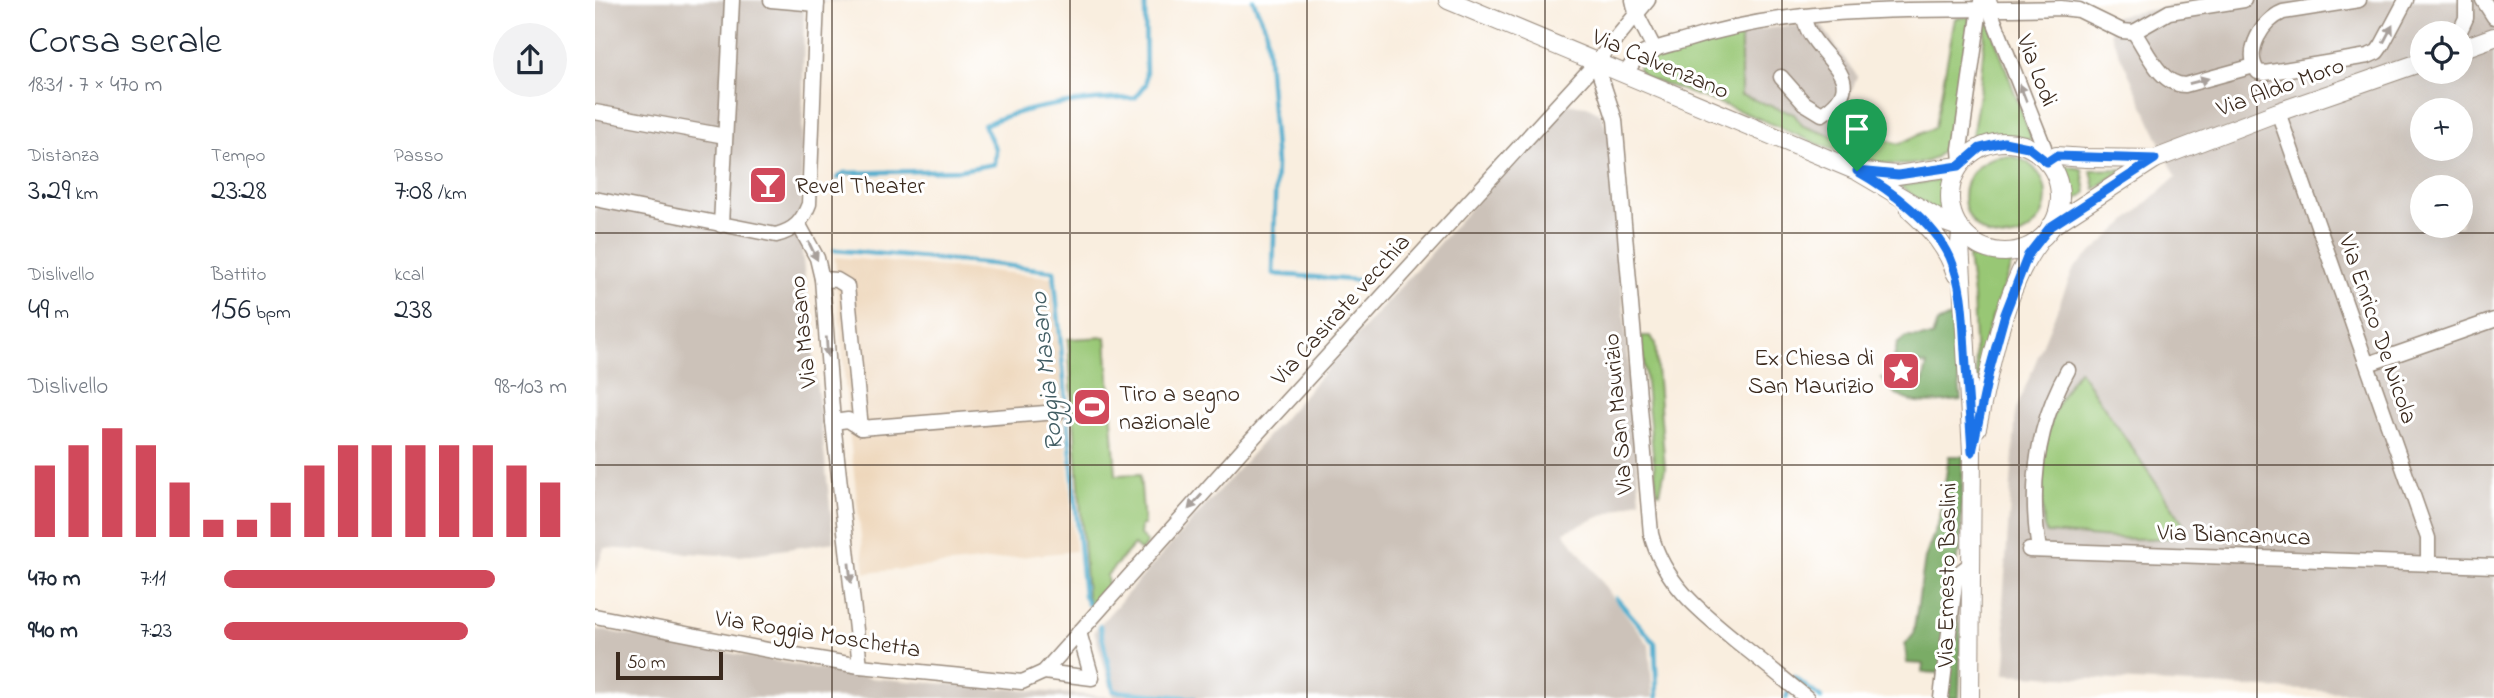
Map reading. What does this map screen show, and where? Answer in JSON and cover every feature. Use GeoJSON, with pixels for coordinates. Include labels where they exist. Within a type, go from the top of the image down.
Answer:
{"type":"FeatureCollection","features":[{"type":"Feature","properties":{"kind":"main road","name":"Via Calvenzano"},"geometry":{"type":"LineString","coordinates":[[1448,0],[1857,171],[1960,229]]}},
{"type":"Feature","properties":{"kind":"main road"},"geometry":{"type":"LineString","coordinates":[[2473,44],[2494,37]]}},
{"type":"Feature","properties":{"kind":"main road","name":"Via Aldo Moro"},"geometry":{"type":"LineString","coordinates":[[2047,231],[2155,159],[2410,66]]}},
{"type":"Feature","properties":{"kind":"main road"},"geometry":{"type":"LineString","coordinates":[[2004,142],[2028,147],[2045,160],[2056,177],[2060,194],[2058,211],[2047,231],[2021,249],[2002,251],[1984,247],[1960,229],[1950,203],[1953,177],[1960,165],[1980,148],[2004,142]]}},
{"type":"Feature","properties":{"kind":"main road","name":"Via Aldo Moro"},"geometry":{"type":"LineString","coordinates":[[2045,160],[2056,156],[2155,159]]}},
{"type":"Feature","properties":{"kind":"main road","name":"Via Calvenzano"},"geometry":{"type":"LineString","coordinates":[[1857,171],[1898,175],[1960,165]]}},
{"type":"Feature","properties":{"kind":"main road"},"geometry":{"type":"LineString","coordinates":[[1884,187],[1938,238],[1949,255],[1962,292]]}},
{"type":"Feature","properties":{"kind":"main road","name":"Via Ernesto Baslini"},"geometry":{"type":"LineString","coordinates":[[1960,229],[1972,452],[1970,698]]}},
{"type":"Feature","properties":{"kind":"main road","name":"Via Ernesto Baslini"},"geometry":{"type":"LineString","coordinates":[[1972,452],[2005,314],[2028,255],[2047,231]]}},
{"type":"Feature","properties":{"kind":"street"},"geometry":{"type":"LineString","coordinates":[[721,225],[732,0]]}},
{"type":"Feature","properties":{"kind":"street"},"geometry":{"type":"LineString","coordinates":[[595,199],[776,236],[799,225],[809,204],[817,2],[771,0]]}},
{"type":"Feature","properties":{"kind":"street","name":"Via Casirate vecchia"},"geometry":{"type":"LineString","coordinates":[[1040,675],[1596,63],[1635,7],[1648,0]]}},
{"type":"Feature","properties":{"kind":"street"},"geometry":{"type":"LineString","coordinates":[[1625,74],[1639,57],[1655,50],[1708,33],[1803,16],[1985,5],[2061,8],[2079,10],[2122,31],[2134,32],[2169,12],[2244,0]]}},
{"type":"Feature","properties":{"kind":"street"},"geometry":{"type":"LineString","coordinates":[[2359,0],[2283,12],[2271,17],[2262,28],[2255,44],[2254,66],[2259,72],[2265,73],[2368,56],[2377,52],[2382,45],[2406,0]]}},
{"type":"Feature","properties":{"kind":"street"},"geometry":{"type":"LineString","coordinates":[[2465,21],[2466,0]]}},
{"type":"Feature","properties":{"kind":"street"},"geometry":{"type":"LineString","coordinates":[[2483,0],[2494,17]]}},
{"type":"Feature","properties":{"kind":"street","name":"Via Lodi"},"geometry":{"type":"LineString","coordinates":[[1985,5],[2044,147],[2045,160]]}},
{"type":"Feature","properties":{"kind":"street","name":"Via Lodi"},"geometry":{"type":"LineString","coordinates":[[1960,165],[1960,149],[1985,5]]}},
{"type":"Feature","properties":{"kind":"street"},"geometry":{"type":"LineString","coordinates":[[1635,7],[1655,50]]}},
{"type":"Feature","properties":{"kind":"street"},"geometry":{"type":"LineString","coordinates":[[1781,77],[1804,103],[1822,114],[1837,105],[1843,86],[1842,76],[1809,32],[1803,16]]}},
{"type":"Feature","properties":{"kind":"street"},"geometry":{"type":"LineString","coordinates":[[2134,32],[2166,80],[2175,85],[2185,85],[2254,66]]}},
{"type":"Feature","properties":{"kind":"street","name":"Via San Maurizio"},"geometry":{"type":"LineString","coordinates":[[1596,63],[1615,120],[1651,534],[1655,552],[1667,573],[1701,612],[1807,698]]}},
{"type":"Feature","properties":{"kind":"street"},"geometry":{"type":"LineString","coordinates":[[595,112],[725,136]]}},
{"type":"Feature","properties":{"kind":"street","name":"Via Enrico De Nicola"},"geometry":{"type":"LineString","coordinates":[[2278,112],[2428,538],[2428,564]]}},
{"type":"Feature","properties":{"kind":"street","name":"Via Masano"},"geometry":{"type":"LineString","coordinates":[[799,225],[817,258],[822,279],[833,422],[860,666]]}},
{"type":"Feature","properties":{"kind":"street"},"geometry":{"type":"LineString","coordinates":[[822,279],[837,280],[847,286],[861,428]]}},
{"type":"Feature","properties":{"kind":"street"},"geometry":{"type":"LineString","coordinates":[[2368,364],[2494,320]]}},
{"type":"Feature","properties":{"kind":"street","name":"Via Biancanuca"},"geometry":{"type":"LineString","coordinates":[[2068,370],[2053,394],[2038,450],[2034,550],[2494,566]]}},
{"type":"Feature","properties":{"kind":"street"},"geometry":{"type":"LineString","coordinates":[[833,422],[848,420],[861,428],[1058,412]]}},
{"type":"Feature","properties":{"kind":"street"},"geometry":{"type":"LineString","coordinates":[[1941,698],[1956,575],[1972,563]]}},
{"type":"Feature","properties":{"kind":"street","name":"Via Roggia Moschetta"},"geometry":{"type":"LineString","coordinates":[[595,616],[860,666],[1022,681],[1040,675],[1092,678],[1079,632]]}},
{"type":"Feature","properties":{"kind":"shaded area"},"geometry":{"type":"Polygon","coordinates":[[[595,0],[883,0],[804,2],[801,242],[834,542],[739,556],[604,548],[595,575],[595,0]]]}},
{"type":"Feature","properties":{"kind":"shaded area"},"geometry":{"type":"Polygon","coordinates":[[[2206,0],[2494,0],[2494,698],[2005,674],[2007,651],[2003,604],[2016,410],[2074,268],[2176,177],[2110,33],[2115,16],[2206,0]]]}},
{"type":"Feature","properties":{"kind":"shaded area"},"geometry":{"type":"Polygon","coordinates":[[[1821,25],[1857,76],[1835,137],[1803,126],[1741,95],[1741,33],[1782,26],[1821,25]]]}},
{"type":"Feature","properties":{"kind":"shaded area"},"geometry":{"type":"Polygon","coordinates":[[[1568,104],[1587,106],[1601,114],[1609,135],[1640,500],[1564,532],[1649,645],[1653,698],[595,698],[595,629],[870,678],[1113,697],[1094,631],[1556,112],[1568,104]]]}},
{"type":"Feature","properties":{"kind":"shaded area"},"geometry":{"type":"Polygon","coordinates":[[[835,257],[1052,277],[1075,551],[865,573],[848,420],[835,257]]]}},
{"type":"Feature","properties":{"kind":"green space"},"geometry":{"type":"Polygon","coordinates":[[[1970,17],[1955,130],[1937,156],[1928,161],[1907,165],[1860,158],[1835,150],[1745,113],[1644,77],[1638,70],[1640,61],[1708,39],[1741,33],[1741,95],[1794,114],[1803,126],[1835,137],[1839,126],[1899,144],[1935,127],[1955,18],[1970,17]]]}},
{"type":"Feature","properties":{"kind":"green space"},"geometry":{"type":"Polygon","coordinates":[[[1986,19],[2031,140],[2002,136],[1971,144],[1980,88],[1986,19]]]}},
{"type":"Feature","properties":{"kind":"green space"},"geometry":{"type":"Polygon","coordinates":[[[1997,156],[2013,156],[2028,163],[2039,174],[2046,189],[2043,213],[2034,226],[2013,238],[1997,238],[1982,231],[1971,220],[1964,205],[1964,189],[1971,174],[1982,163],[1997,156]]]}},
{"type":"Feature","properties":{"kind":"green space"},"geometry":{"type":"Polygon","coordinates":[[[2061,165],[2082,169],[2086,193],[2070,204],[2066,203],[2061,165]]]}},
{"type":"Feature","properties":{"kind":"green space"},"geometry":{"type":"Polygon","coordinates":[[[2124,169],[2095,189],[2091,170],[2124,169]]]}},
{"type":"Feature","properties":{"kind":"green space"},"geometry":{"type":"Polygon","coordinates":[[[1944,180],[1944,216],[1899,186],[1944,180]]]}},
{"type":"Feature","properties":{"kind":"green space"},"geometry":{"type":"Polygon","coordinates":[[[1967,249],[1986,256],[2013,260],[1987,332],[1977,394],[1973,296],[1967,249]]]}},
{"type":"Feature","properties":{"kind":"green space"},"geometry":{"type":"Polygon","coordinates":[[[1952,316],[1961,400],[1927,403],[1907,400],[1898,395],[1882,378],[1922,387],[1927,365],[1894,358],[1897,344],[1906,337],[1932,337],[1937,323],[1952,316]]]}},
{"type":"Feature","properties":{"kind":"green space"},"geometry":{"type":"Polygon","coordinates":[[[1641,336],[1651,336],[1655,343],[1665,469],[1660,493],[1657,492],[1641,336]]]}},
{"type":"Feature","properties":{"kind":"green space","name":"Tiro a segno nazionale"},"geometry":{"type":"Polygon","coordinates":[[[1106,337],[1116,475],[1140,474],[1144,525],[1141,525],[1140,535],[1147,543],[1141,551],[1134,545],[1107,575],[1108,588],[1091,607],[1087,594],[1068,339],[1106,337]]]}},
{"type":"Feature","properties":{"kind":"green space"},"geometry":{"type":"Polygon","coordinates":[[[2079,370],[2190,533],[2177,537],[2141,539],[2047,533],[2044,527],[2042,484],[2045,444],[2057,407],[2079,370]]]}},
{"type":"Feature","properties":{"kind":"green space"},"geometry":{"type":"Polygon","coordinates":[[[1949,456],[1963,456],[1961,548],[1951,575],[1949,593],[1961,630],[1959,698],[1947,698],[1939,673],[1922,672],[1923,664],[1907,663],[1905,645],[1913,635],[1925,558],[1940,517],[1949,456]]]}},
{"type":"Feature","properties":{"kind":"waterway"},"geometry":{"type":"LineString","coordinates":[[838,178],[844,173],[960,170],[995,164],[996,150],[984,125],[1038,108],[1135,98],[1146,84],[1145,0]]}},
{"type":"Feature","properties":{"kind":"waterway"},"geometry":{"type":"LineString","coordinates":[[1253,0],[1266,29],[1276,164],[1273,274],[1367,281]]}},
{"type":"Feature","properties":{"kind":"waterway","name":"Roggia Masano"},"geometry":{"type":"LineString","coordinates":[[835,250],[1054,271],[1084,595],[1088,604]]}},
{"type":"Feature","properties":{"kind":"waterway"},"geometry":{"type":"LineString","coordinates":[[1616,598],[1655,643],[1657,698]]}},
{"type":"Feature","properties":{"kind":"waterway","name":"Roggia Masano"},"geometry":{"type":"LineString","coordinates":[[1100,626],[1114,691],[1194,698]]}},
{"type":"Feature","properties":{"kind":"waterway"},"geometry":{"type":"LineString","coordinates":[[1794,677],[1821,698]]}},
{"type":"Feature","properties":{"kind":"waterway"},"geometry":{"type":"LineString","coordinates":[[1786,698],[1788,693]]}},
{"type":"Feature","properties":{"kind":"place","name":"Revel Theater"},"geometry":{"type":"Point","coordinates":[768,185]}},
{"type":"Feature","properties":{"kind":"place","name":"Ex Chiesa di San Maurizio"},"geometry":{"type":"Point","coordinates":[1901,371]}},
{"type":"Feature","properties":{"kind":"place","name":"Tiro a segno nazionale"},"geometry":{"type":"Point","coordinates":[1092,407]}},
{"type":"Feature","properties":{"kind":"route"},"geometry":{"type":"LineString","coordinates":[[2004,142],[2028,147],[2047,162],[2056,156],[2155,159],[2050,227],[2028,255],[2005,314],[1972,452],[1962,292],[1949,255],[1922,220],[1884,187],[1857,171],[1898,175],[1959,166],[1966,157],[1980,148],[2004,142]]}}]}
